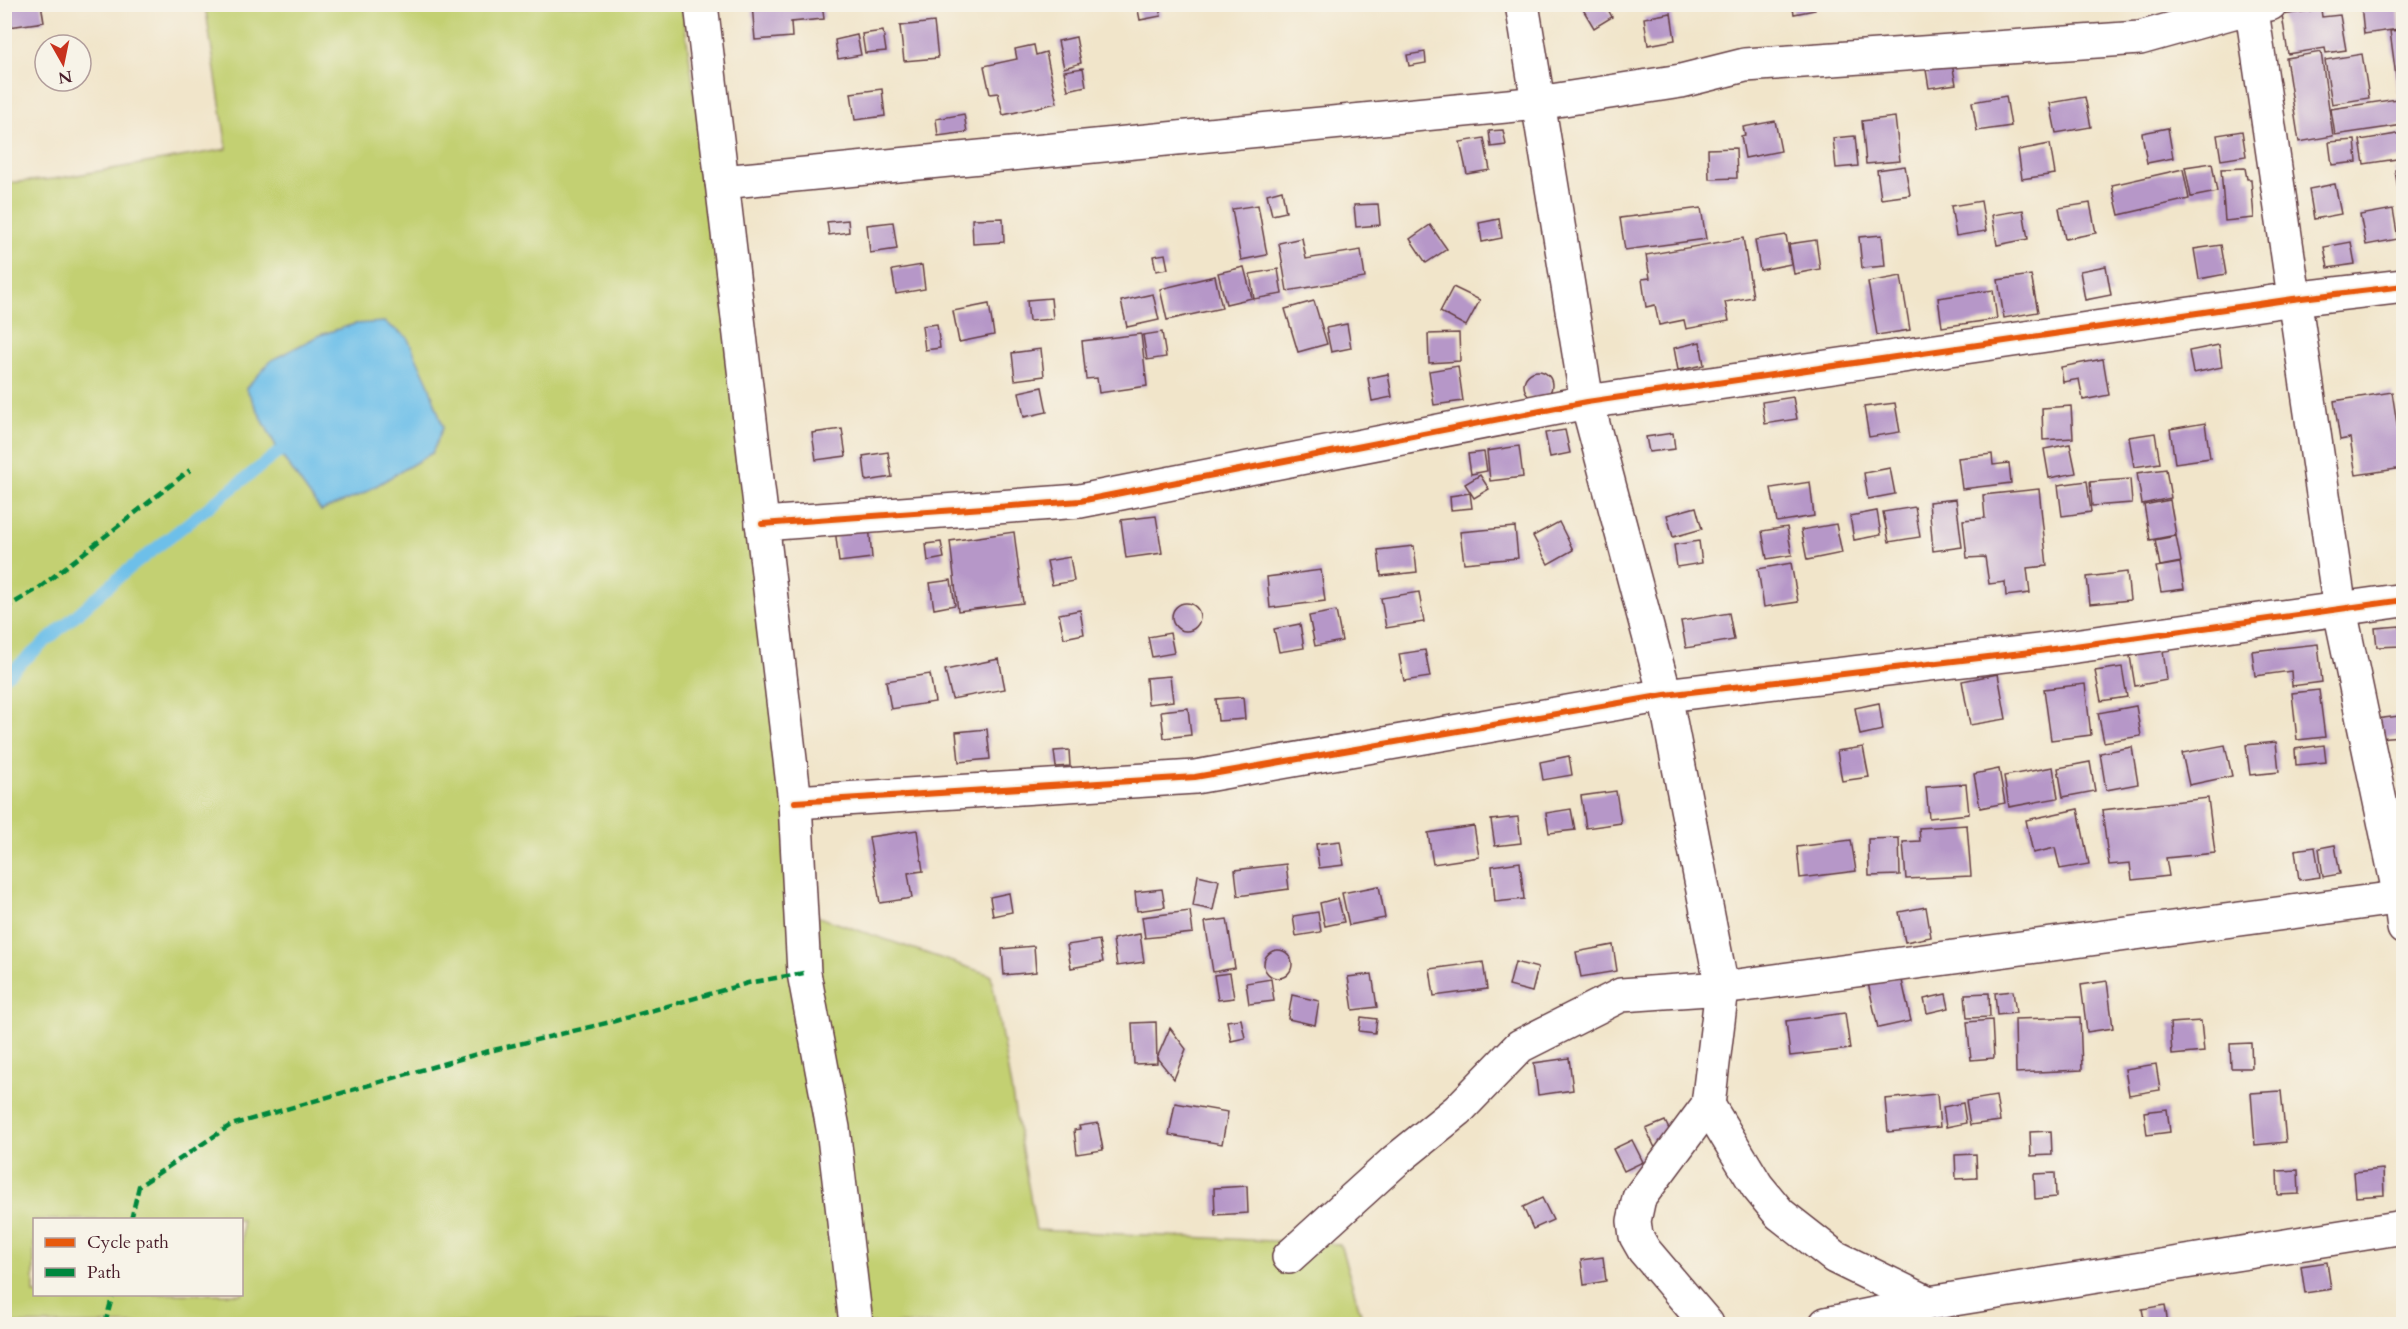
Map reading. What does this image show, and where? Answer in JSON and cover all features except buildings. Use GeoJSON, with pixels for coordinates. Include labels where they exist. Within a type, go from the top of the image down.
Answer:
{"type":"FeatureCollection","features":[{"type":"Feature","properties":{"kind":"street"},"geometry":{"type":"LineString","coordinates":[[701,4],[795,802],[804,973],[833,1128],[856,1324]]}},
{"type":"Feature","properties":{"kind":"street"},"geometry":{"type":"LineString","coordinates":[[1522,4],[1587,402],[1665,694],[1722,988],[1708,1105],[1639,1198],[1634,1221],[1636,1236],[1644,1250],[1707,1324]]}},
{"type":"Feature","properties":{"kind":"street"},"geometry":{"type":"LineString","coordinates":[[722,182],[1538,103],[1681,81],[1745,65],[2140,38],[2258,5],[2293,299],[2340,610],[2402,907],[1722,988],[1621,995],[1520,1046],[1458,1110],[1395,1161],[1289,1257]]}},
{"type":"Feature","properties":{"kind":"street"},"geometry":{"type":"LineString","coordinates":[[762,524],[1080,501],[1587,402],[2293,299],[2403,286]]}},
{"type":"Feature","properties":{"kind":"street"},"geometry":{"type":"LineString","coordinates":[[795,802],[1194,777],[1665,694],[2039,651],[2403,600]]}},
{"type":"Feature","properties":{"kind":"street"},"geometry":{"type":"LineString","coordinates":[[1708,1105],[1757,1186],[1780,1214],[1835,1257],[1929,1303]]}},
{"type":"Feature","properties":{"kind":"street"},"geometry":{"type":"LineString","coordinates":[[1826,1324],[1929,1303],[2403,1227]]}},
{"type":"Feature","properties":{"kind":"green space"},"geometry":{"type":"Polygon","coordinates":[[[205,5],[682,5],[810,914],[991,975],[1036,1230],[1340,1244],[1364,1324],[5,1324],[5,183],[54,179],[227,149],[205,5]],[[355,324],[320,335],[272,360],[321,511],[361,494],[432,453],[355,324]]]}},
{"type":"Feature","properties":{"kind":"water"},"geometry":{"type":"Polygon","coordinates":[[[384,322],[407,337],[429,385],[443,427],[432,453],[362,494],[321,511],[279,452],[246,388],[272,360],[320,335],[355,324],[384,322]]]}},
{"type":"Feature","properties":{"kind":"waterway"},"geometry":{"type":"LineString","coordinates":[[4,678],[124,573],[279,452]]}},
{"type":"Feature","properties":{"kind":"marked path"},"geometry":{"type":"LineString","coordinates":[[4,609],[39,588],[190,470]]}},
{"type":"Feature","properties":{"kind":"marked path"},"geometry":{"type":"LineString","coordinates":[[131,1218],[139,1186],[231,1125],[477,1054],[615,1021],[748,983],[804,973]]}},
{"type":"Feature","properties":{"kind":"marked path"},"geometry":{"type":"LineString","coordinates":[[105,1324],[112,1296]]}},
{"type":"Feature","properties":{"kind":"cycle path"},"geometry":{"type":"LineString","coordinates":[[762,524],[1080,501],[1587,402],[2293,299],[2404,286]]}},
{"type":"Feature","properties":{"kind":"cycle path"},"geometry":{"type":"LineString","coordinates":[[795,802],[1195,777],[1665,695],[2039,651],[2404,600]]}}]}
